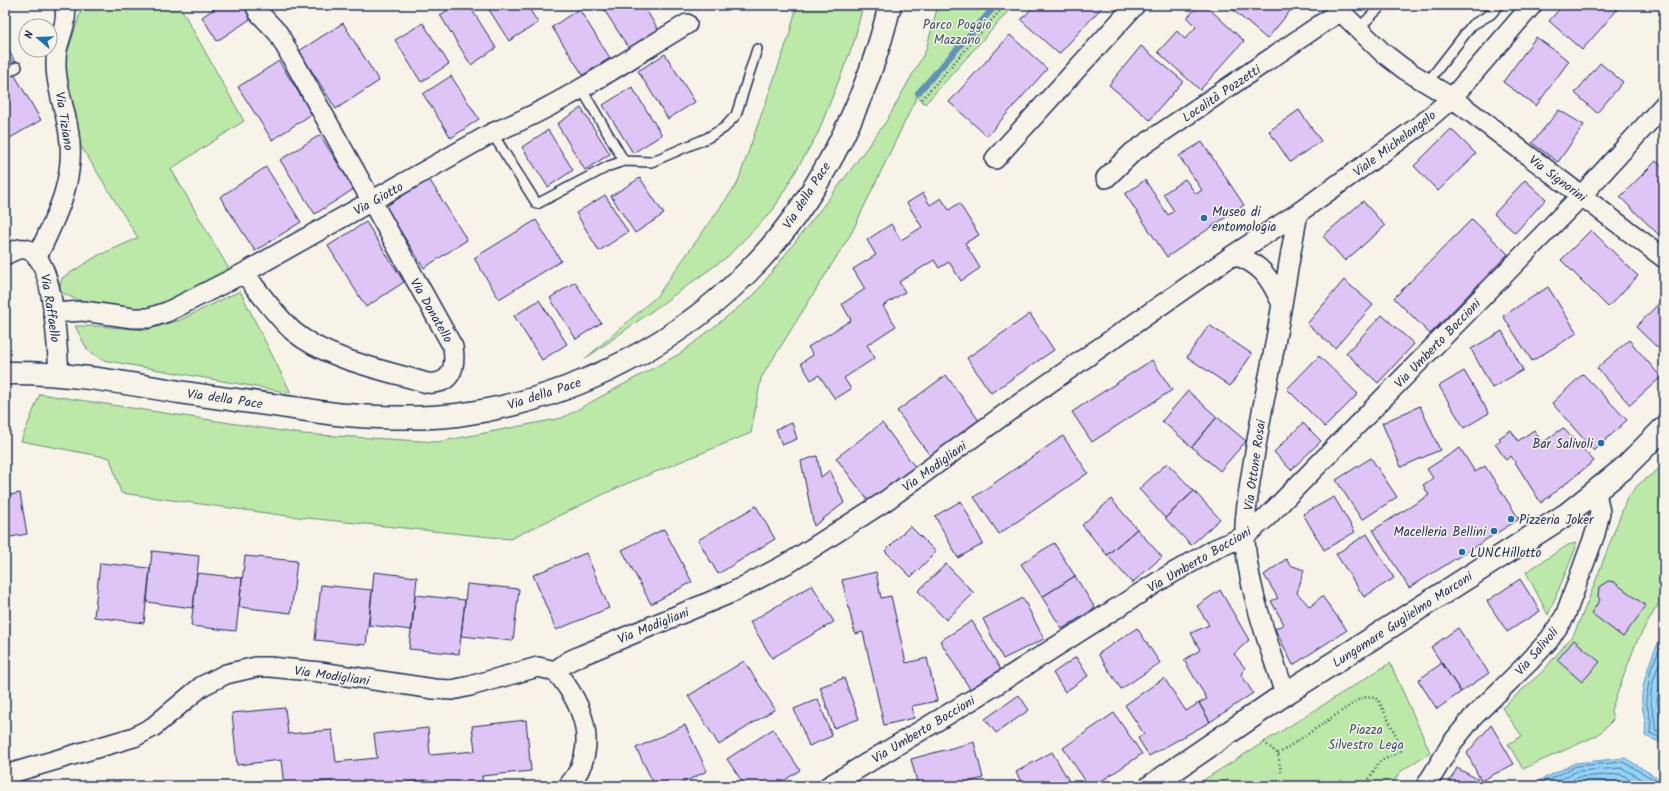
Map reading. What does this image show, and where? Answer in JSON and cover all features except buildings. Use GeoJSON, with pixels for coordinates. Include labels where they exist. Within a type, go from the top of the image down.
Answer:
{"type":"FeatureCollection","features":[{"type":"Feature","properties":{"kind":"street","name":"Via Tiziano"},"geometry":{"type":"LineString","coordinates":[[37,257],[59,209],[68,181],[70,157],[69,135],[56,74],[56,51],[65,22],[64,5]]}},
{"type":"Feature","properties":{"kind":"street","name":"Via Donatello"},"geometry":{"type":"LineString","coordinates":[[244,273],[276,314],[294,331],[312,344],[343,358],[427,383],[436,384],[444,379],[453,370],[455,360],[453,347],[370,202],[278,33],[259,13],[255,5]]}},
{"type":"Feature","properties":{"kind":"street","name":"Via della Pace"},"geometry":{"type":"LineString","coordinates":[[5,373],[59,374],[346,415],[407,417],[455,415],[505,406],[559,390],[607,370],[649,349],[691,321],[721,296],[762,257],[796,215],[821,176],[853,114],[874,57],[890,5]]}},
{"type":"Feature","properties":{"kind":"street"},"geometry":{"type":"LineString","coordinates":[[995,159],[1135,5]]}},
{"type":"Feature","properties":{"kind":"street","name":"Viale Michelangelo"},"geometry":{"type":"LineString","coordinates":[[1233,255],[1298,213],[1422,124],[1452,98],[1532,5]]}},
{"type":"Feature","properties":{"kind":"street","name":"Località Pozzetti"},"geometry":{"type":"LineString","coordinates":[[1106,178],[1133,152],[1336,8],[1404,69],[1452,98]]}},
{"type":"Feature","properties":{"kind":"street","name":"Via Giotto"},"geometry":{"type":"LineString","coordinates":[[53,312],[83,311],[133,318],[149,318],[167,312],[244,273],[492,133],[513,125],[581,88],[687,24]]}},
{"type":"Feature","properties":{"kind":"street","name":"Via Signorini"},"geometry":{"type":"LineString","coordinates":[[1452,98],[1664,258]]}},
{"type":"Feature","properties":{"kind":"street","name":"Via Umberto Boccioni"},"geometry":{"type":"LineString","coordinates":[[829,786],[980,695],[1164,578],[1215,549],[1245,536],[1266,518],[1581,196],[1664,105]]}},
{"type":"Feature","properties":{"kind":"street","name":"Via Ottone Rosai"},"geometry":{"type":"LineString","coordinates":[[1285,694],[1264,628],[1250,573],[1245,536],[1247,504],[1257,436],[1298,213]]}},
{"type":"Feature","properties":{"kind":"street","name":"Via Raffaello"},"geometry":{"type":"LineString","coordinates":[[5,255],[15,250],[26,249],[37,257],[44,266],[53,312],[59,374]]}},
{"type":"Feature","properties":{"kind":"street"},"geometry":{"type":"LineString","coordinates":[[1233,255],[1251,260],[1262,270],[1274,286],[1281,302]]}},
{"type":"Feature","properties":{"kind":"street","name":"Via Modigliani"},"geometry":{"type":"LineString","coordinates":[[5,775],[134,737],[153,727],[202,686],[226,674],[243,669],[270,667],[434,689],[452,690],[538,667],[555,671],[569,661],[731,593],[792,561],[884,502],[1009,411],[1233,255]]}},
{"type":"Feature","properties":{"kind":"street","name":"Lungomare Guglielmo Marconi"},"geometry":{"type":"LineString","coordinates":[[1151,786],[1285,694],[1567,514],[1623,469],[1664,428]]}},
{"type":"Feature","properties":{"kind":"street","name":"Via Salivoli"},"geometry":{"type":"LineString","coordinates":[[1426,786],[1452,743],[1473,717],[1549,640],[1565,616],[1595,534],[1600,512],[1596,492]]}},
{"type":"Feature","properties":{"kind":"street"},"geometry":{"type":"LineString","coordinates":[[555,671],[566,684],[584,718],[586,731],[586,749],[580,767],[568,786]]}},
{"type":"Feature","properties":{"kind":"lane"},"geometry":{"type":"LineString","coordinates":[[1358,29],[1382,5]]}},
{"type":"Feature","properties":{"kind":"lane"},"geometry":{"type":"LineString","coordinates":[[1427,83],[1472,25],[1491,14],[1499,5]]}},
{"type":"Feature","properties":{"kind":"lane"},"geometry":{"type":"LineString","coordinates":[[492,133],[537,204],[609,166],[624,161],[651,162],[707,138],[724,128],[736,115],[757,49]]}},
{"type":"Feature","properties":{"kind":"lane"},"geometry":{"type":"LineString","coordinates":[[5,74],[17,67]]}},
{"type":"Feature","properties":{"kind":"lane"},"geometry":{"type":"LineString","coordinates":[[581,88],[624,161]]}},
{"type":"Feature","properties":{"kind":"path"},"geometry":{"type":"LineString","coordinates":[[922,99],[1005,5]]}},
{"type":"Feature","properties":{"kind":"path"},"geometry":{"type":"LineString","coordinates":[[1278,754],[1361,698],[1372,696],[1379,701],[1403,750],[1379,762],[1365,786]]}},
{"type":"Feature","properties":{"kind":"path"},"geometry":{"type":"LineString","coordinates":[[1264,742],[1278,754],[1281,772]]}},
{"type":"Feature","properties":{"kind":"green space"},"geometry":{"type":"Polygon","coordinates":[[[79,5],[179,5],[244,121],[171,169],[230,271],[159,309],[132,312],[75,299],[59,291],[62,278],[97,256],[138,238],[79,143],[63,65],[81,11],[79,5]]]}},
{"type":"Feature","properties":{"kind":"green space"},"geometry":{"type":"Polygon","coordinates":[[[797,5],[863,5],[854,42],[818,133],[773,210],[727,257],[585,359],[657,296],[737,184],[789,36],[797,5]]]}},
{"type":"Feature","properties":{"kind":"green space","name":"Parco Poggio Mazzano"},"geometry":{"type":"Polygon","coordinates":[[[938,5],[1014,5],[925,104],[917,96],[852,232],[761,378],[751,433],[621,486],[510,539],[288,516],[121,493],[110,458],[21,441],[40,394],[302,434],[438,442],[562,418],[681,353],[754,295],[844,179],[887,120],[926,50],[938,5]]]}},
{"type":"Feature","properties":{"kind":"green space"},"geometry":{"type":"Polygon","coordinates":[[[240,291],[291,393],[102,360],[87,349],[75,326],[99,326],[146,330],[180,320],[240,291]]]}},
{"type":"Feature","properties":{"kind":"green space"},"geometry":{"type":"Polygon","coordinates":[[[1664,465],[1664,598],[1660,601],[1636,643],[1611,710],[1613,720],[1598,735],[1523,769],[1508,744],[1522,736],[1502,708],[1543,671],[1574,634],[1627,498],[1638,485],[1664,465]]]}},
{"type":"Feature","properties":{"kind":"green space"},"geometry":{"type":"Polygon","coordinates":[[[1576,543],[1575,550],[1548,615],[1526,572],[1568,545],[1576,543]]]}},
{"type":"Feature","properties":{"kind":"green space","name":"Piazza Silvestro Lega"},"geometry":{"type":"Polygon","coordinates":[[[1390,663],[1430,752],[1400,772],[1391,786],[1194,786],[1390,663]]]}},
{"type":"Feature","properties":{"kind":"water"},"geometry":{"type":"Polygon","coordinates":[[[1664,635],[1664,744],[1645,736],[1646,726],[1642,707],[1642,696],[1645,677],[1652,657],[1664,635]]]}},
{"type":"Feature","properties":{"kind":"water"},"geometry":{"type":"Polygon","coordinates":[[[1625,758],[1664,782],[1664,786],[1529,786],[1575,763],[1625,758]]]}},
{"type":"Feature","properties":{"kind":"waterway"},"geometry":{"type":"LineString","coordinates":[[918,93],[996,5]]}},
{"type":"Feature","properties":{"kind":"place","name":"Museo di entomologia"},"geometry":{"type":"Point","coordinates":[1204,218]}},
{"type":"Feature","properties":{"kind":"place","name":"Bar Salivoli"},"geometry":{"type":"Point","coordinates":[1601,443]}},
{"type":"Feature","properties":{"kind":"place","name":"Pizzeria Joker"},"geometry":{"type":"Point","coordinates":[1511,519]}},
{"type":"Feature","properties":{"kind":"place","name":"Macelleria Bellini"},"geometry":{"type":"Point","coordinates":[1494,531]}},
{"type":"Feature","properties":{"kind":"place","name":"LUNCHillotto"},"geometry":{"type":"Point","coordinates":[1462,552]}}]}
